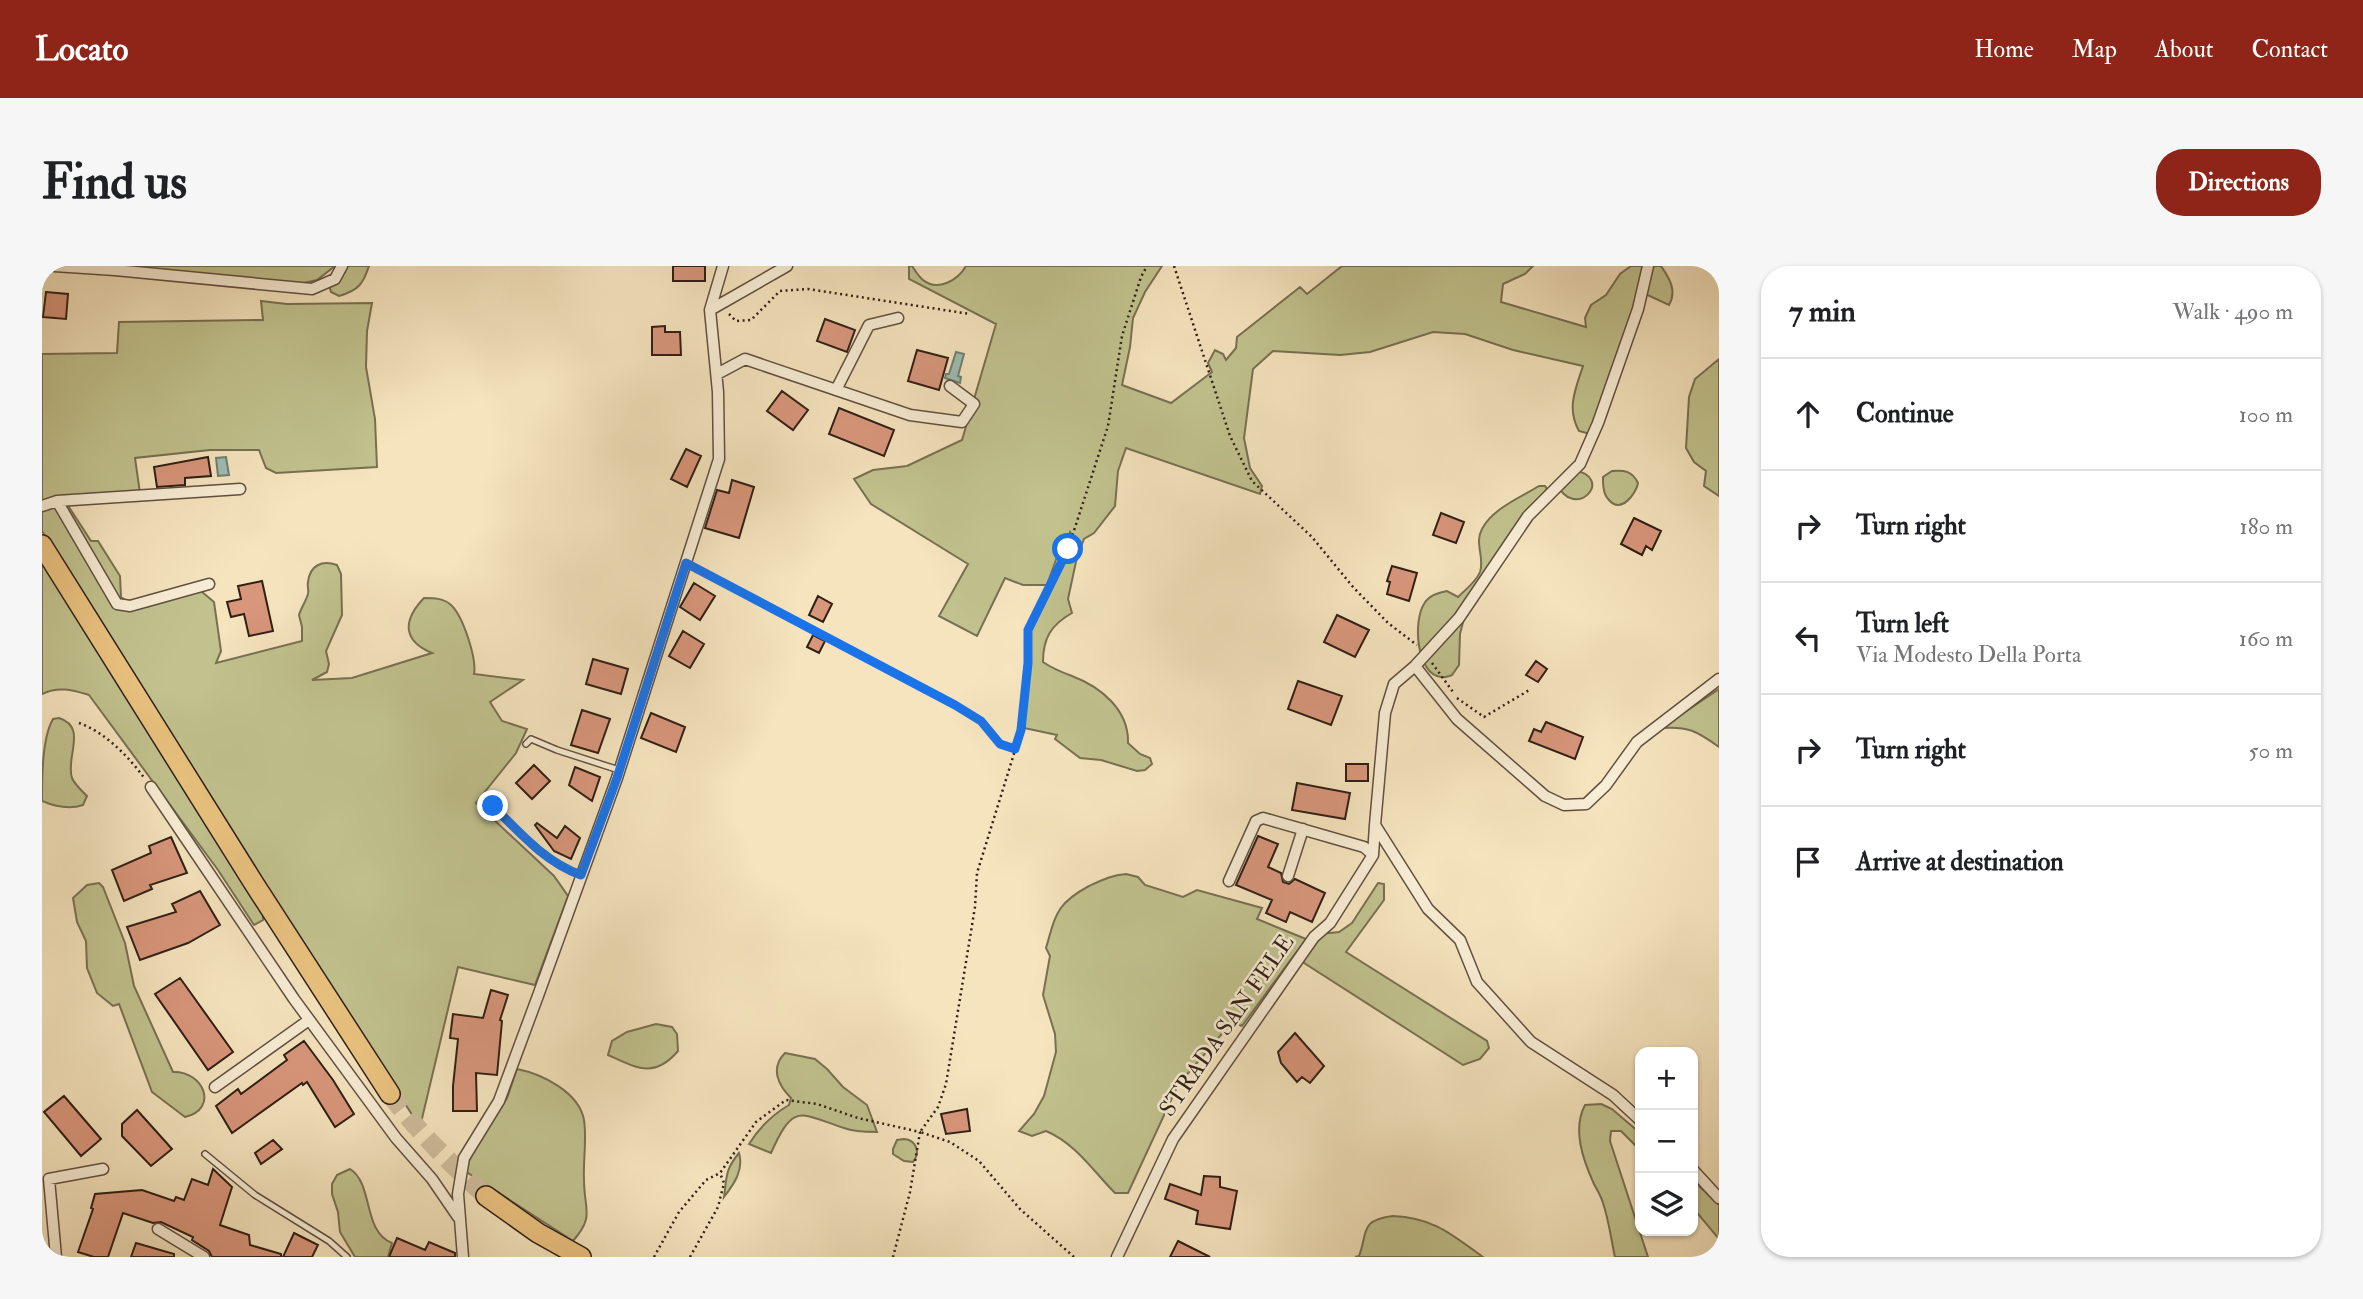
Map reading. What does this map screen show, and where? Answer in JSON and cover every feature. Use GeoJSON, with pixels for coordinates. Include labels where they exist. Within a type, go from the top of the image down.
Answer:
{"type":"FeatureCollection","features":[{"type":"Feature","properties":{"kind":"highway"},"geometry":{"type":"LineString","coordinates":[[42,545],[253,882],[390,1094]]}},
{"type":"Feature","properties":{"kind":"highway"},"geometry":{"type":"LineString","coordinates":[[486,1196],[538,1233],[581,1257]]}},
{"type":"Feature","properties":{"kind":"street"},"geometry":{"type":"LineString","coordinates":[[54,266],[115,268],[312,289],[335,279],[342,266]]}},
{"type":"Feature","properties":{"kind":"street"},"geometry":{"type":"LineString","coordinates":[[463,1257],[458,1194],[464,1158],[499,1101],[619,770],[719,459],[715,307],[723,266]]}},
{"type":"Feature","properties":{"kind":"street"},"geometry":{"type":"LineString","coordinates":[[715,307],[787,266]]}},
{"type":"Feature","properties":{"kind":"street","name":"STRADA SAN FELE"},"geometry":{"type":"LineString","coordinates":[[1117,1257],[1173,1139],[1314,937],[1330,923],[1373,855],[1384,713],[1394,684],[1415,666],[1459,618],[1528,516],[1580,464],[1598,423],[1638,309],[1648,266]]}},
{"type":"Feature","properties":{"kind":"street"},"geometry":{"type":"LineString","coordinates":[[836,390],[869,325],[898,318]]}},
{"type":"Feature","properties":{"kind":"street"},"geometry":{"type":"LineString","coordinates":[[717,374],[745,359],[910,415],[962,422],[974,404],[950,386]]}},
{"type":"Feature","properties":{"kind":"street"},"geometry":{"type":"LineString","coordinates":[[42,506],[57,501],[240,489]]}},
{"type":"Feature","properties":{"kind":"street"},"geometry":{"type":"LineString","coordinates":[[57,501],[117,604],[130,606],[209,584]]}},
{"type":"Feature","properties":{"kind":"street"},"geometry":{"type":"LineString","coordinates":[[1415,666],[1457,719],[1545,796],[1564,805],[1586,804],[1606,785],[1637,742],[1719,679]]}},
{"type":"Feature","properties":{"kind":"street"},"geometry":{"type":"LineString","coordinates":[[151,787],[309,1020],[396,1138],[432,1179],[460,1220]]}},
{"type":"Feature","properties":{"kind":"street"},"geometry":{"type":"LineString","coordinates":[[1228,881],[1256,821],[1263,818],[1364,847],[1373,855]]}},
{"type":"Feature","properties":{"kind":"street"},"geometry":{"type":"LineString","coordinates":[[1375,825],[1428,909],[1460,940],[1478,982],[1531,1042],[1613,1095],[1635,1115]]}},
{"type":"Feature","properties":{"kind":"street"},"geometry":{"type":"LineString","coordinates":[[1288,876],[1303,829]]}},
{"type":"Feature","properties":{"kind":"street"},"geometry":{"type":"LineString","coordinates":[[215,1087],[309,1020]]}},
{"type":"Feature","properties":{"kind":"street"},"geometry":{"type":"LineString","coordinates":[[56,1257],[49,1179],[103,1169]]}},
{"type":"Feature","properties":{"kind":"street"},"geometry":{"type":"LineString","coordinates":[[1696,1173],[1719,1198]]}},
{"type":"Feature","properties":{"kind":"street"},"geometry":{"type":"LineString","coordinates":[[158,1229],[204,1257]]}},
{"type":"Feature","properties":{"kind":"lane"},"geometry":{"type":"LineString","coordinates":[[526,744],[531,738],[568,754],[619,770]]}},
{"type":"Feature","properties":{"kind":"lane"},"geometry":{"type":"LineString","coordinates":[[493,806],[551,861],[565,870],[581,875]]}},
{"type":"Feature","properties":{"kind":"lane"},"geometry":{"type":"LineString","coordinates":[[205,1154],[255,1195],[329,1241],[347,1257]]}},
{"type":"Feature","properties":{"kind":"path"},"geometry":{"type":"LineString","coordinates":[[893,1257],[910,1192],[920,1132],[938,1107],[946,1084],[975,907],[977,873],[1021,730],[1028,663],[1028,630],[1068,549],[1076,525],[1108,426],[1122,336],[1147,266]]}},
{"type":"Feature","properties":{"kind":"path"},"geometry":{"type":"LineString","coordinates":[[1174,266],[1230,436],[1252,481],[1312,537],[1353,587],[1388,623],[1426,654],[1458,699],[1484,717],[1531,689]]}},
{"type":"Feature","properties":{"kind":"path"},"geometry":{"type":"LineString","coordinates":[[715,307],[736,321],[751,320],[780,291],[808,289],[970,314]]}},
{"type":"Feature","properties":{"kind":"path"},"geometry":{"type":"LineString","coordinates":[[686,563],[955,705],[981,721],[1000,744],[1015,749]]}},
{"type":"Feature","properties":{"kind":"path"},"geometry":{"type":"LineString","coordinates":[[79,723],[95,729],[103,736],[137,768],[151,787]]}},
{"type":"Feature","properties":{"kind":"path"},"geometry":{"type":"LineString","coordinates":[[654,1257],[679,1212],[706,1180],[720,1173],[757,1122],[786,1100],[817,1104],[858,1118],[920,1132],[950,1143],[979,1161],[1020,1209],[1074,1257]]}},
{"type":"Feature","properties":{"kind":"path"},"geometry":{"type":"LineString","coordinates":[[690,1257],[718,1207],[724,1183],[720,1173]]}},
{"type":"Feature","properties":{"kind":"green space"},"geometry":{"type":"Polygon","coordinates":[[[128,266],[335,266],[317,280],[299,284],[128,266]]]}},
{"type":"Feature","properties":{"kind":"green space"},"geometry":{"type":"Polygon","coordinates":[[[344,266],[369,266],[359,286],[339,296],[331,292],[328,282],[344,266]]]}},
{"type":"Feature","properties":{"kind":"green space"},"geometry":{"type":"Polygon","coordinates":[[[909,266],[912,266],[923,280],[941,285],[953,280],[966,266],[1162,266],[1145,292],[1133,318],[1122,385],[1171,403],[1212,372],[1208,363],[1215,350],[1223,354],[1226,360],[1236,348],[1237,337],[1300,287],[1307,294],[1342,266],[1533,266],[1525,274],[1503,284],[1501,302],[1586,327],[1585,318],[1591,305],[1606,295],[1620,274],[1631,266],[1647,266],[1643,286],[1590,434],[1579,431],[1573,414],[1575,390],[1583,366],[1513,350],[1465,334],[1433,332],[1370,352],[1340,355],[1273,351],[1253,369],[1244,438],[1250,468],[1262,486],[1260,494],[1126,448],[1118,471],[1115,506],[1094,533],[1084,539],[1077,557],[1068,599],[1072,613],[1050,633],[1043,662],[1093,686],[1111,701],[1124,720],[1128,743],[1140,754],[1150,758],[1152,764],[1145,770],[1137,771],[1101,760],[1080,758],[1055,739],[1057,735],[1024,728],[1031,653],[1028,647],[1029,631],[1069,547],[1073,536],[1070,532],[1064,547],[1062,543],[1047,585],[1023,585],[1005,578],[977,636],[939,616],[968,564],[871,504],[854,479],[873,470],[907,466],[962,440],[996,324],[909,279],[909,266]]]}},
{"type":"Feature","properties":{"kind":"green space"},"geometry":{"type":"Polygon","coordinates":[[[1650,266],[1661,266],[1670,280],[1672,295],[1669,305],[1643,293],[1650,266]]]}},
{"type":"Feature","properties":{"kind":"green space"},"geometry":{"type":"Polygon","coordinates":[[[261,301],[287,304],[372,303],[367,331],[366,367],[375,419],[377,467],[276,473],[266,468],[259,450],[210,450],[135,458],[140,493],[42,501],[42,354],[117,353],[119,322],[263,320],[261,301]]]}},
{"type":"Feature","properties":{"kind":"green space"},"geometry":{"type":"Polygon","coordinates":[[[1719,359],[1719,496],[1704,486],[1706,471],[1694,462],[1686,448],[1689,397],[1695,379],[1719,359]]]}},
{"type":"Feature","properties":{"kind":"green space"},"geometry":{"type":"Polygon","coordinates":[[[1573,470],[1586,474],[1591,481],[1592,488],[1581,499],[1572,499],[1564,494],[1556,482],[1565,472],[1573,470]]]}},
{"type":"Feature","properties":{"kind":"green space"},"geometry":{"type":"Polygon","coordinates":[[[1612,471],[1628,472],[1638,483],[1631,497],[1623,504],[1614,504],[1604,492],[1603,477],[1612,471]]]}},
{"type":"Feature","properties":{"kind":"green space"},"geometry":{"type":"Polygon","coordinates":[[[1539,486],[1545,486],[1547,489],[1467,607],[1460,634],[1459,665],[1450,676],[1433,674],[1426,667],[1419,646],[1418,622],[1424,604],[1431,596],[1447,591],[1458,597],[1476,579],[1481,567],[1479,540],[1482,529],[1493,515],[1539,486]]]}},
{"type":"Feature","properties":{"kind":"green space"},"geometry":{"type":"Polygon","coordinates":[[[67,504],[91,541],[98,541],[120,576],[121,597],[135,607],[201,591],[214,602],[221,651],[216,663],[302,641],[299,615],[308,594],[309,576],[314,568],[326,563],[337,565],[341,574],[342,615],[326,651],[329,664],[327,672],[312,680],[352,678],[432,653],[415,643],[409,630],[409,622],[424,598],[435,598],[445,601],[456,611],[471,648],[474,674],[523,680],[490,702],[502,721],[527,729],[516,753],[476,803],[554,876],[568,896],[535,985],[458,967],[420,1127],[258,876],[250,859],[42,531],[42,509],[67,504]]]}},
{"type":"Feature","properties":{"kind":"green space"},"geometry":{"type":"Polygon","coordinates":[[[42,561],[263,915],[263,920],[254,925],[218,870],[89,695],[60,689],[42,694],[42,561]]]}},
{"type":"Feature","properties":{"kind":"green space"},"geometry":{"type":"Polygon","coordinates":[[[1719,689],[1719,747],[1692,731],[1661,728],[1719,689]]]}},
{"type":"Feature","properties":{"kind":"green space"},"geometry":{"type":"Polygon","coordinates":[[[59,718],[68,722],[72,728],[72,778],[87,796],[83,805],[78,807],[62,807],[42,801],[43,758],[47,736],[53,719],[59,718]]]}},
{"type":"Feature","properties":{"kind":"green space"},"geometry":{"type":"Polygon","coordinates":[[[1126,874],[1138,877],[1145,885],[1183,897],[1197,890],[1262,908],[1257,919],[1306,939],[1242,1026],[1232,1022],[1178,1085],[1128,1193],[1115,1193],[1075,1150],[1056,1136],[1046,1131],[1032,1136],[1019,1131],[1034,1114],[1044,1096],[1056,1052],[1055,1034],[1043,995],[1050,956],[1046,948],[1055,918],[1078,892],[1107,878],[1126,874]]]}},
{"type":"Feature","properties":{"kind":"green space"},"geometry":{"type":"Polygon","coordinates":[[[99,883],[125,943],[134,986],[173,1072],[193,1077],[203,1091],[202,1106],[196,1113],[185,1117],[152,1092],[119,1004],[113,1006],[97,993],[87,968],[86,941],[77,922],[73,898],[87,885],[99,883]]]}},
{"type":"Feature","properties":{"kind":"green space"},"geometry":{"type":"Polygon","coordinates":[[[1378,883],[1384,884],[1384,900],[1346,952],[1487,1041],[1489,1048],[1480,1059],[1463,1065],[1301,961],[1320,934],[1339,932],[1352,923],[1378,883]]]}},
{"type":"Feature","properties":{"kind":"green space"},"geometry":{"type":"Polygon","coordinates":[[[656,1024],[672,1027],[677,1034],[678,1051],[669,1060],[653,1068],[645,1068],[608,1055],[612,1041],[627,1032],[656,1024]]]}},
{"type":"Feature","properties":{"kind":"green space"},"geometry":{"type":"Polygon","coordinates":[[[785,1053],[815,1059],[827,1069],[843,1087],[867,1105],[877,1132],[852,1130],[800,1116],[786,1125],[771,1153],[749,1144],[766,1122],[789,1105],[791,1098],[779,1082],[777,1070],[785,1053]]]}},
{"type":"Feature","properties":{"kind":"green space"},"geometry":{"type":"Polygon","coordinates":[[[517,1069],[537,1075],[558,1086],[581,1110],[585,1135],[584,1180],[587,1212],[584,1225],[573,1241],[465,1171],[472,1154],[507,1098],[517,1069]]]}},
{"type":"Feature","properties":{"kind":"green space"},"geometry":{"type":"Polygon","coordinates":[[[1601,1104],[1612,1109],[1635,1129],[1635,1145],[1621,1131],[1611,1131],[1610,1141],[1635,1217],[1635,1236],[1641,1236],[1648,1257],[1615,1257],[1603,1203],[1580,1144],[1579,1124],[1585,1105],[1601,1104]]]}},
{"type":"Feature","properties":{"kind":"green space"},"geometry":{"type":"Polygon","coordinates":[[[904,1139],[916,1147],[917,1154],[913,1162],[904,1161],[893,1154],[897,1140],[904,1139]]]}},
{"type":"Feature","properties":{"kind":"green space"},"geometry":{"type":"Polygon","coordinates":[[[739,1153],[739,1171],[724,1197],[729,1169],[739,1153]]]}},
{"type":"Feature","properties":{"kind":"green space"},"geometry":{"type":"Polygon","coordinates":[[[350,1169],[362,1185],[376,1228],[392,1243],[388,1257],[355,1257],[340,1232],[332,1184],[337,1175],[350,1169]]]}},
{"type":"Feature","properties":{"kind":"green space"},"geometry":{"type":"Polygon","coordinates":[[[1698,1185],[1719,1205],[1719,1239],[1698,1214],[1698,1185]]]}},
{"type":"Feature","properties":{"kind":"green space"},"geometry":{"type":"Polygon","coordinates":[[[1393,1216],[1431,1224],[1451,1234],[1483,1257],[1355,1257],[1359,1256],[1370,1224],[1393,1216]]]}},
{"type":"Feature","properties":{"kind":"water"},"geometry":{"type":"Polygon","coordinates":[[[956,352],[964,354],[958,376],[961,377],[960,383],[945,378],[946,374],[949,374],[956,352]]]}},
{"type":"Feature","properties":{"kind":"water"},"geometry":{"type":"Polygon","coordinates":[[[226,457],[229,475],[218,476],[216,458],[226,457]]]}},
{"type":"Feature","properties":{"kind":"building"},"geometry":{"type":"Polygon","coordinates":[[[673,266],[705,266],[705,281],[673,281],[673,266]]]}},
{"type":"Feature","properties":{"kind":"building"},"geometry":{"type":"Polygon","coordinates":[[[46,292],[68,294],[66,319],[43,317],[46,292]]]}},
{"type":"Feature","properties":{"kind":"building"},"geometry":{"type":"Polygon","coordinates":[[[825,319],[855,330],[847,352],[817,341],[825,319]]]}},
{"type":"Feature","properties":{"kind":"building"},"geometry":{"type":"Polygon","coordinates":[[[665,326],[665,332],[680,332],[681,355],[652,355],[652,327],[665,326]]]}},
{"type":"Feature","properties":{"kind":"building"},"geometry":{"type":"Polygon","coordinates":[[[917,350],[948,358],[939,390],[908,381],[917,350]]]}},
{"type":"Feature","properties":{"kind":"building"},"geometry":{"type":"Polygon","coordinates":[[[782,391],[808,410],[793,430],[767,411],[782,391]]]}},
{"type":"Feature","properties":{"kind":"building"},"geometry":{"type":"Polygon","coordinates":[[[839,408],[894,430],[884,456],[829,434],[839,408]]]}},
{"type":"Feature","properties":{"kind":"building"},"geometry":{"type":"Polygon","coordinates":[[[686,449],[701,456],[687,487],[671,479],[686,449]]]}},
{"type":"Feature","properties":{"kind":"building"},"geometry":{"type":"Polygon","coordinates":[[[208,457],[211,476],[185,478],[185,485],[157,487],[154,467],[208,457]]]}},
{"type":"Feature","properties":{"kind":"building"},"geometry":{"type":"Polygon","coordinates":[[[732,480],[754,487],[739,538],[705,528],[717,490],[729,493],[732,480]]]}},
{"type":"Feature","properties":{"kind":"building"},"geometry":{"type":"Polygon","coordinates":[[[1441,513],[1464,522],[1456,543],[1433,535],[1441,513]]]}},
{"type":"Feature","properties":{"kind":"building"},"geometry":{"type":"Polygon","coordinates":[[[1634,518],[1661,531],[1652,550],[1646,546],[1642,555],[1621,544],[1634,518]]]}},
{"type":"Feature","properties":{"kind":"building"},"geometry":{"type":"Polygon","coordinates":[[[1392,566],[1417,573],[1409,601],[1387,594],[1390,582],[1387,581],[1392,566]]]}},
{"type":"Feature","properties":{"kind":"building"},"geometry":{"type":"Polygon","coordinates":[[[262,581],[273,631],[249,636],[244,614],[231,617],[227,602],[241,599],[238,586],[262,581]]]}},
{"type":"Feature","properties":{"kind":"building"},"geometry":{"type":"Polygon","coordinates":[[[694,583],[715,596],[700,620],[680,607],[694,583]]]}},
{"type":"Feature","properties":{"kind":"building"},"geometry":{"type":"Polygon","coordinates":[[[818,596],[832,604],[823,622],[809,615],[818,596]]]}},
{"type":"Feature","properties":{"kind":"building"},"geometry":{"type":"Polygon","coordinates":[[[1337,615],[1369,630],[1355,657],[1324,642],[1337,615]]]}},
{"type":"Feature","properties":{"kind":"building"},"geometry":{"type":"Polygon","coordinates":[[[683,631],[704,644],[690,668],[669,656],[683,631]]]}},
{"type":"Feature","properties":{"kind":"building"},"geometry":{"type":"Polygon","coordinates":[[[813,635],[825,641],[819,653],[807,647],[813,635]]]}},
{"type":"Feature","properties":{"kind":"building"},"geometry":{"type":"Polygon","coordinates":[[[593,659],[628,669],[621,694],[586,684],[593,659]]]}},
{"type":"Feature","properties":{"kind":"building"},"geometry":{"type":"Polygon","coordinates":[[[1536,661],[1547,669],[1538,682],[1526,675],[1536,661]]]}},
{"type":"Feature","properties":{"kind":"building"},"geometry":{"type":"Polygon","coordinates":[[[1298,681],[1342,696],[1331,725],[1288,709],[1298,681]]]}},
{"type":"Feature","properties":{"kind":"building"},"geometry":{"type":"Polygon","coordinates":[[[582,710],[610,719],[598,753],[571,745],[582,710]]]}},
{"type":"Feature","properties":{"kind":"building"},"geometry":{"type":"Polygon","coordinates":[[[651,713],[685,727],[676,752],[641,738],[651,713]]]}},
{"type":"Feature","properties":{"kind":"building"},"geometry":{"type":"Polygon","coordinates":[[[1546,722],[1583,737],[1575,759],[1529,741],[1534,729],[1541,732],[1546,722]]]}},
{"type":"Feature","properties":{"kind":"building"},"geometry":{"type":"Polygon","coordinates":[[[1346,764],[1368,764],[1368,781],[1346,781],[1346,764]]]}},
{"type":"Feature","properties":{"kind":"building"},"geometry":{"type":"Polygon","coordinates":[[[534,765],[550,781],[532,799],[516,783],[534,765]]]}},
{"type":"Feature","properties":{"kind":"building"},"geometry":{"type":"Polygon","coordinates":[[[575,767],[600,777],[592,801],[569,785],[575,767]]]}},
{"type":"Feature","properties":{"kind":"building"},"geometry":{"type":"Polygon","coordinates":[[[1297,783],[1350,793],[1345,819],[1292,810],[1297,783]]]}},
{"type":"Feature","properties":{"kind":"building"},"geometry":{"type":"Polygon","coordinates":[[[537,823],[557,838],[565,826],[580,838],[571,859],[554,851],[535,825],[537,823]]]}},
{"type":"Feature","properties":{"kind":"building"},"geometry":{"type":"Polygon","coordinates":[[[1258,836],[1278,844],[1268,867],[1281,873],[1283,882],[1289,884],[1295,879],[1325,893],[1312,922],[1290,912],[1286,922],[1266,913],[1272,900],[1236,885],[1258,836]]]}},
{"type":"Feature","properties":{"kind":"building"},"geometry":{"type":"Polygon","coordinates":[[[171,837],[187,873],[150,885],[152,889],[124,901],[112,870],[151,853],[149,846],[171,837]]]}},
{"type":"Feature","properties":{"kind":"building"},"geometry":{"type":"Polygon","coordinates":[[[200,891],[220,925],[188,943],[140,960],[127,927],[176,912],[172,904],[200,891]]]}},
{"type":"Feature","properties":{"kind":"building"},"geometry":{"type":"Polygon","coordinates":[[[180,978],[233,1052],[208,1070],[155,994],[180,978]]]}},
{"type":"Feature","properties":{"kind":"building"},"geometry":{"type":"Polygon","coordinates":[[[491,990],[508,995],[500,1020],[497,1075],[476,1073],[477,1111],[453,1111],[458,1039],[450,1038],[453,1014],[483,1018],[491,990]]]}},
{"type":"Feature","properties":{"kind":"building"},"geometry":{"type":"Polygon","coordinates":[[[1295,1033],[1324,1066],[1310,1083],[1302,1077],[1297,1082],[1281,1063],[1278,1052],[1295,1033]]]}},
{"type":"Feature","properties":{"kind":"building"},"geometry":{"type":"Polygon","coordinates":[[[304,1041],[354,1114],[335,1127],[307,1082],[232,1133],[216,1106],[238,1089],[241,1094],[287,1060],[284,1055],[304,1041]]]}},
{"type":"Feature","properties":{"kind":"building"},"geometry":{"type":"Polygon","coordinates":[[[64,1096],[101,1139],[81,1156],[44,1112],[64,1096]]]}},
{"type":"Feature","properties":{"kind":"building"},"geometry":{"type":"Polygon","coordinates":[[[967,1109],[970,1131],[946,1134],[941,1114],[967,1109]]]}},
{"type":"Feature","properties":{"kind":"building"},"geometry":{"type":"Polygon","coordinates":[[[137,1110],[172,1149],[151,1166],[122,1136],[122,1124],[137,1110]]]}},
{"type":"Feature","properties":{"kind":"building"},"geometry":{"type":"Polygon","coordinates":[[[273,1140],[282,1149],[261,1164],[255,1153],[273,1140]]]}},
{"type":"Feature","properties":{"kind":"building"},"geometry":{"type":"Polygon","coordinates":[[[213,1169],[232,1187],[220,1225],[249,1235],[250,1245],[281,1254],[281,1257],[212,1257],[209,1251],[192,1240],[193,1237],[161,1222],[153,1223],[123,1213],[108,1257],[94,1257],[78,1252],[93,1209],[91,1208],[95,1194],[142,1190],[174,1201],[176,1197],[184,1200],[192,1179],[208,1185],[213,1169]]]}},
{"type":"Feature","properties":{"kind":"building"},"geometry":{"type":"Polygon","coordinates":[[[1204,1176],[1220,1177],[1220,1187],[1237,1191],[1230,1229],[1196,1224],[1198,1211],[1165,1199],[1170,1184],[1201,1195],[1204,1176]]]}},
{"type":"Feature","properties":{"kind":"building"},"geometry":{"type":"Polygon","coordinates":[[[294,1233],[318,1245],[312,1257],[283,1257],[294,1233]]]}},
{"type":"Feature","properties":{"kind":"building"},"geometry":{"type":"Polygon","coordinates":[[[397,1238],[425,1250],[429,1242],[455,1253],[455,1257],[389,1257],[397,1238]]]}},
{"type":"Feature","properties":{"kind":"building"},"geometry":{"type":"Polygon","coordinates":[[[1178,1241],[1210,1257],[1170,1257],[1178,1241]]]}},
{"type":"Feature","properties":{"kind":"building"},"geometry":{"type":"Polygon","coordinates":[[[136,1243],[174,1254],[174,1257],[131,1257],[136,1243]]]}},
{"type":"Feature","properties":{"kind":"tunnel"},"geometry":{"type":"LineString","coordinates":[[390,1094],[435,1147],[486,1196]]}},
{"type":"Feature","properties":{"kind":"route"},"geometry":{"type":"LineString","coordinates":[[493,806],[551,861],[565,870],[581,875],[617,778],[686,563],[955,705],[981,721],[1000,744],[1015,749],[1021,730],[1028,663],[1028,630],[1068,549]]}}]}
